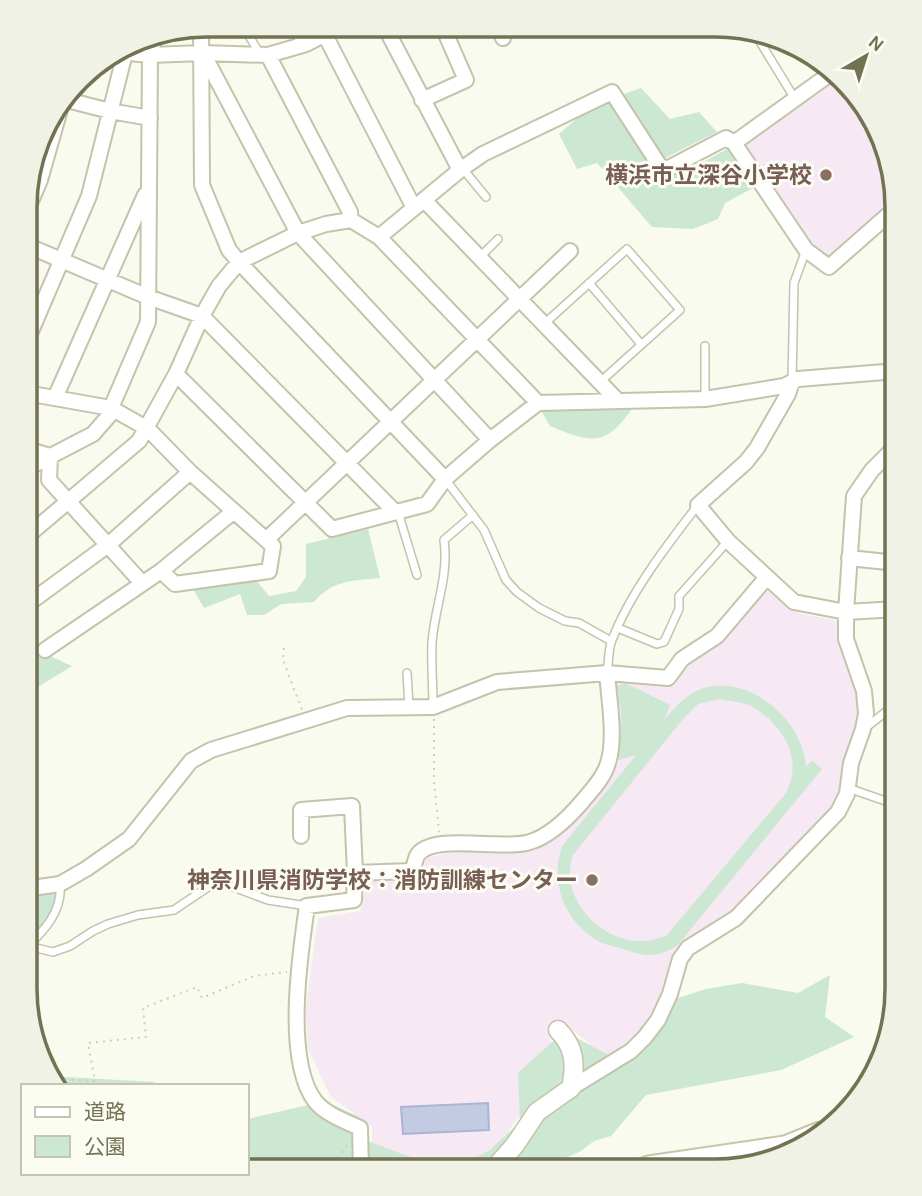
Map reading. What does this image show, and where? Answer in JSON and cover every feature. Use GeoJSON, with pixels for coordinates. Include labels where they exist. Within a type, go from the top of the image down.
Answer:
{"type":"FeatureCollection","features":[{"type":"Feature","properties":{"kind":"street"},"geometry":{"type":"LineString","coordinates":[[202,37],[202,185],[229,250],[445,479]]}},
{"type":"Feature","properties":{"kind":"street"},"geometry":{"type":"LineString","coordinates":[[302,37],[306,44]]}},
{"type":"Feature","properties":{"kind":"street"},"geometry":{"type":"LineString","coordinates":[[134,53],[263,54],[306,44],[321,37]]}},
{"type":"Feature","properties":{"kind":"street"},"geometry":{"type":"LineString","coordinates":[[326,37],[419,204],[480,257],[617,400]]}},
{"type":"Feature","properties":{"kind":"street"},"geometry":{"type":"LineString","coordinates":[[390,37],[461,169]]}},
{"type":"Feature","properties":{"kind":"street"},"geometry":{"type":"LineString","coordinates":[[422,100],[466,80],[447,37]]}},
{"type":"Feature","properties":{"kind":"street"},"geometry":{"type":"LineString","coordinates":[[37,463],[93,435],[112,409],[148,322],[150,55],[152,46]]}},
{"type":"Feature","properties":{"kind":"street"},"geometry":{"type":"LineString","coordinates":[[203,52],[298,233],[490,440]]}},
{"type":"Feature","properties":{"kind":"street"},"geometry":{"type":"LineString","coordinates":[[263,54],[350,212],[351,220]]}},
{"type":"Feature","properties":{"kind":"street"},"geometry":{"type":"LineString","coordinates":[[37,318],[89,196],[119,61]]}},
{"type":"Feature","properties":{"kind":"street"},"geometry":{"type":"LineString","coordinates":[[734,143],[825,77]]}},
{"type":"Feature","properties":{"kind":"street"},"geometry":{"type":"LineString","coordinates":[[379,237],[483,154],[611,92],[663,171],[726,138],[734,143],[806,250],[829,267],[885,218]]}},
{"type":"Feature","properties":{"kind":"street"},"geometry":{"type":"LineString","coordinates":[[73,102],[150,118]]}},
{"type":"Feature","properties":{"kind":"street"},"geometry":{"type":"LineString","coordinates":[[38,185],[52,137]]}},
{"type":"Feature","properties":{"kind":"street"},"geometry":{"type":"LineString","coordinates":[[55,398],[148,190]]}},
{"type":"Feature","properties":{"kind":"street"},"geometry":{"type":"LineString","coordinates":[[37,528],[139,441],[176,374],[202,316],[219,286],[239,262],[298,233],[326,224],[351,220],[379,237],[538,402]]}},
{"type":"Feature","properties":{"kind":"street"},"geometry":{"type":"LineString","coordinates":[[37,250],[148,297],[202,316],[397,511]]}},
{"type":"Feature","properties":{"kind":"street"},"geometry":{"type":"LineString","coordinates":[[267,539],[570,251]]}},
{"type":"Feature","properties":{"kind":"street"},"geometry":{"type":"LineString","coordinates":[[176,374],[332,529],[426,504],[445,479],[538,402],[705,399],[783,386],[798,379],[885,372]]}},
{"type":"Feature","properties":{"kind":"street"},"geometry":{"type":"LineString","coordinates":[[792,382],[757,448],[746,462],[698,505],[728,541],[794,602],[846,612],[885,610]]}},
{"type":"Feature","properties":{"kind":"street"},"geometry":{"type":"LineString","coordinates":[[37,395],[112,409],[148,429],[190,472],[273,546],[269,571],[175,584],[161,571]]}},
{"type":"Feature","properties":{"kind":"street"},"geometry":{"type":"LineString","coordinates":[[37,452],[50,456]]}},
{"type":"Feature","properties":{"kind":"street"},"geometry":{"type":"LineString","coordinates":[[50,456],[49,480],[142,583]]}},
{"type":"Feature","properties":{"kind":"street"},"geometry":{"type":"LineString","coordinates":[[503,1159],[537,1112],[631,1051],[645,1037],[658,1020],[670,994],[680,959],[688,947],[736,918],[838,812],[847,788],[866,713],[864,691],[846,639],[854,496],[885,457]]}},
{"type":"Feature","properties":{"kind":"street"},"geometry":{"type":"LineString","coordinates":[[37,597],[108,545],[190,472]]}},
{"type":"Feature","properties":{"kind":"street"},"geometry":{"type":"LineString","coordinates":[[45,650],[161,571],[234,511]]}},
{"type":"Feature","properties":{"kind":"street"},"geometry":{"type":"LineString","coordinates":[[849,558],[885,562]]}},
{"type":"Feature","properties":{"kind":"street"},"geometry":{"type":"LineString","coordinates":[[37,887],[60,884],[86,870],[129,839],[191,761],[211,750],[347,708],[433,707],[497,682],[607,673],[668,678],[682,659],[717,636],[767,577]]}},
{"type":"Feature","properties":{"kind":"street"},"geometry":{"type":"LineString","coordinates":[[355,873],[412,872],[417,855],[425,848],[439,844],[510,846],[532,842],[554,830],[577,808],[608,765],[611,747],[607,673]]}},
{"type":"Feature","properties":{"kind":"street"},"geometry":{"type":"LineString","coordinates":[[300,836],[301,810],[352,806],[354,900],[307,906],[298,970],[297,1011],[299,1047],[307,1087],[324,1109],[360,1128],[361,1159]]}},
{"type":"Feature","properties":{"kind":"street"},"geometry":{"type":"LineString","coordinates":[[558,1030],[568,1040],[573,1054],[575,1069],[571,1088]]}},
{"type":"Feature","properties":{"kind":"lane"},"geometry":{"type":"LineString","coordinates":[[251,37],[263,54]]}},
{"type":"Feature","properties":{"kind":"lane"},"geometry":{"type":"LineString","coordinates":[[761,43],[795,99]]}},
{"type":"Feature","properties":{"kind":"lane"},"geometry":{"type":"LineString","coordinates":[[461,169],[486,197]]}},
{"type":"Feature","properties":{"kind":"lane"},"geometry":{"type":"LineString","coordinates":[[480,257],[498,239]]}},
{"type":"Feature","properties":{"kind":"lane"},"geometry":{"type":"LineString","coordinates":[[544,324],[627,249],[680,310],[600,382]]}},
{"type":"Feature","properties":{"kind":"lane"},"geometry":{"type":"LineString","coordinates":[[792,382],[794,283],[806,250]]}},
{"type":"Feature","properties":{"kind":"lane"},"geometry":{"type":"LineString","coordinates":[[589,283],[641,344]]}},
{"type":"Feature","properties":{"kind":"lane"},"geometry":{"type":"LineString","coordinates":[[705,346],[705,399]]}},
{"type":"Feature","properties":{"kind":"lane"},"geometry":{"type":"LineString","coordinates":[[445,479],[484,530],[506,580],[517,592],[539,608],[565,621],[579,623],[611,642]]}},
{"type":"Feature","properties":{"kind":"lane"},"geometry":{"type":"LineString","coordinates":[[607,673],[611,642],[618,628],[655,562],[698,505]]}},
{"type":"Feature","properties":{"kind":"lane"},"geometry":{"type":"LineString","coordinates":[[397,511],[417,575]]}},
{"type":"Feature","properties":{"kind":"lane"},"geometry":{"type":"LineString","coordinates":[[433,707],[432,641],[445,578],[444,540],[474,515]]}},
{"type":"Feature","properties":{"kind":"lane"},"geometry":{"type":"LineString","coordinates":[[618,628],[657,644],[664,642],[679,609],[679,596],[728,541]]}},
{"type":"Feature","properties":{"kind":"lane"},"geometry":{"type":"LineString","coordinates":[[407,673],[409,706]]}},
{"type":"Feature","properties":{"kind":"lane"},"geometry":{"type":"LineString","coordinates":[[863,729],[885,713]]}},
{"type":"Feature","properties":{"kind":"lane"},"geometry":{"type":"LineString","coordinates":[[847,788],[885,801]]}},
{"type":"Feature","properties":{"kind":"lane"},"geometry":{"type":"LineString","coordinates":[[37,936],[52,920],[61,893],[60,884]]}},
{"type":"Feature","properties":{"kind":"lane"},"geometry":{"type":"LineString","coordinates":[[37,950],[53,952],[70,946],[108,923],[138,915],[166,913],[216,884],[225,884],[268,900],[307,906]]}},
{"type":"Feature","properties":{"kind":"path"},"geometry":{"type":"LineString","coordinates":[[284,648],[283,660],[306,721]]}},
{"type":"Feature","properties":{"kind":"path"},"geometry":{"type":"LineString","coordinates":[[433,707],[434,781],[439,844]]}},
{"type":"Feature","properties":{"kind":"path"},"geometry":{"type":"LineString","coordinates":[[63,1080],[95,1081],[88,1043],[146,1037],[143,1008],[197,987],[202,998],[254,976],[298,970]]}},
{"type":"Feature","properties":{"kind":"path"},"geometry":{"type":"LineString","coordinates":[[337,1159],[351,1136],[351,1124]]}},
{"type":"Feature","properties":{"kind":"shaded area","name":"横浜市立深谷小学校"},"geometry":{"type":"Polygon","coordinates":[[[829,81],[831,91],[839,91],[843,95],[868,131],[884,184],[885,214],[833,259],[824,258],[806,242],[743,147],[747,140],[829,81]]]}},
{"type":"Feature","properties":{"kind":"shaded area","name":"神奈川県消防学校：消防訓練センター"},"geometry":{"type":"Polygon","coordinates":[[[768,590],[798,613],[839,621],[854,678],[860,728],[839,799],[830,813],[725,920],[688,940],[643,1031],[618,1053],[607,1058],[565,1024],[550,1041],[560,1060],[490,1157],[372,1159],[372,1127],[330,1096],[307,1046],[306,1005],[318,918],[360,911],[367,878],[417,881],[427,858],[465,849],[534,851],[607,779],[619,763],[612,681],[670,684],[684,666],[721,641],[768,590]]]}},
{"type":"Feature","properties":{"kind":"green space"},"geometry":{"type":"Polygon","coordinates":[[[641,88],[670,119],[699,112],[717,132],[665,158],[621,95],[641,88]]]}},
{"type":"Feature","properties":{"kind":"green space"},"geometry":{"type":"Polygon","coordinates":[[[609,101],[662,178],[685,172],[729,148],[755,187],[725,203],[718,219],[693,229],[652,227],[597,163],[577,169],[559,134],[582,114],[609,101]]]}},
{"type":"Feature","properties":{"kind":"green space"},"geometry":{"type":"Polygon","coordinates":[[[635,404],[616,428],[598,438],[577,436],[550,426],[539,407],[635,404]]]}},
{"type":"Feature","properties":{"kind":"green space"},"geometry":{"type":"Polygon","coordinates":[[[368,529],[380,578],[336,585],[314,602],[281,604],[264,615],[247,615],[240,594],[204,608],[193,589],[256,580],[269,596],[296,591],[306,577],[306,544],[368,529]]]}},
{"type":"Feature","properties":{"kind":"green space"},"geometry":{"type":"Polygon","coordinates":[[[37,650],[72,666],[37,688],[37,650]]]}},
{"type":"Feature","properties":{"kind":"green space"},"geometry":{"type":"Polygon","coordinates":[[[625,683],[670,705],[664,720],[683,700],[700,689],[724,685],[742,689],[773,706],[786,719],[803,750],[806,767],[812,760],[822,769],[677,946],[652,955],[604,944],[595,939],[567,910],[559,886],[562,846],[636,755],[616,761],[621,732],[621,710],[615,687],[625,683]],[[719,699],[698,704],[683,719],[573,855],[570,874],[573,893],[582,909],[595,923],[611,934],[630,940],[648,941],[667,935],[786,793],[793,768],[791,755],[781,732],[773,722],[751,706],[719,699]]]}},
{"type":"Feature","properties":{"kind":"green space"},"geometry":{"type":"Polygon","coordinates":[[[61,893],[57,908],[37,934],[37,895],[61,893]]]}},
{"type":"Feature","properties":{"kind":"green space"},"geometry":{"type":"Polygon","coordinates":[[[830,975],[825,1017],[854,1037],[781,1070],[646,1095],[611,1136],[594,1141],[564,1159],[473,1159],[490,1150],[520,1122],[518,1073],[564,1031],[623,1063],[657,1005],[706,989],[742,983],[798,993],[830,975]]]}},
{"type":"Feature","properties":{"kind":"green space"},"geometry":{"type":"Polygon","coordinates":[[[61,1077],[154,1082],[65,1084],[61,1077]]]}},
{"type":"Feature","properties":{"kind":"green space"},"geometry":{"type":"Polygon","coordinates":[[[325,1101],[359,1117],[365,1140],[416,1159],[248,1159],[248,1119],[325,1101]]]}},
{"type":"Feature","properties":{"kind":"water"},"geometry":{"type":"Polygon","coordinates":[[[488,1103],[489,1130],[403,1134],[401,1107],[488,1103]]]}},
{"type":"Feature","properties":{"kind":"place","name":"横浜市立深谷小学校"},"geometry":{"type":"Point","coordinates":[826,175]}},
{"type":"Feature","properties":{"kind":"place","name":"神奈川県消防学校：消防訓練センター"},"geometry":{"type":"Point","coordinates":[592,880]}}]}
